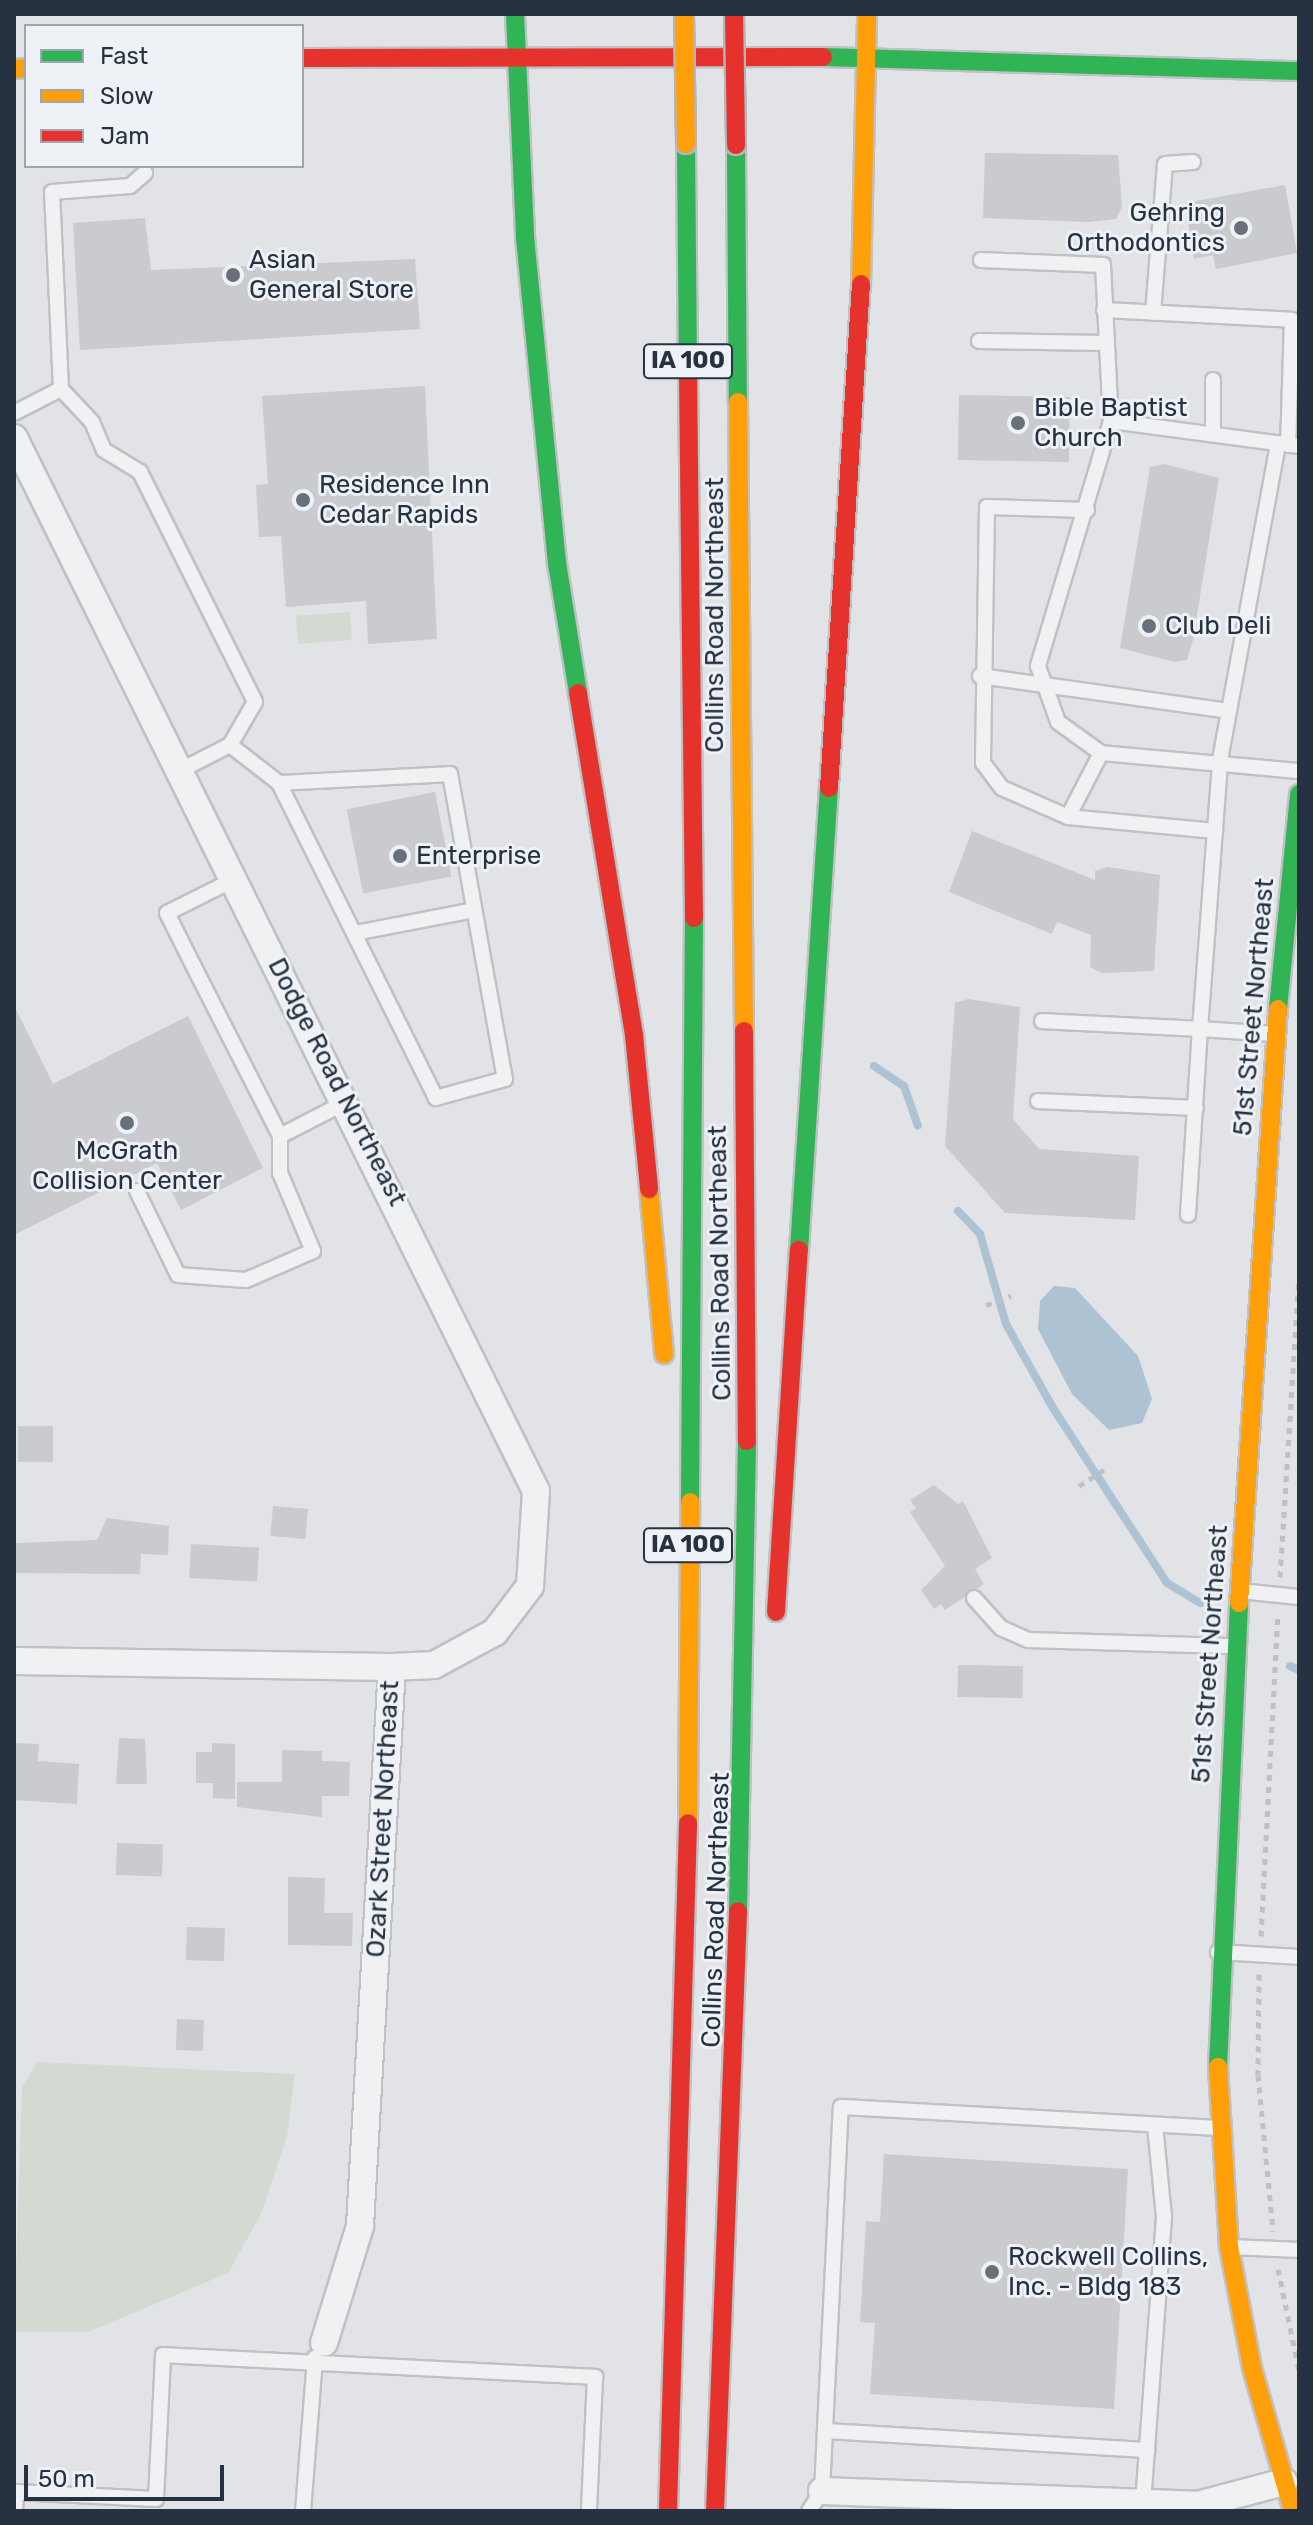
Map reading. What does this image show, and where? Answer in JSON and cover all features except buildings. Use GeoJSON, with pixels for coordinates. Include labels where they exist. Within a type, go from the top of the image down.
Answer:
{"type":"FeatureCollection","features":[{"type":"Feature","properties":{"kind":"main road"},"geometry":{"type":"LineString","coordinates":[[515,14],[525,237],[557,563],[634,1035],[665,1377]]}},
{"type":"Feature","properties":{"kind":"main road","name":"Collins Road Northeast"},"geometry":{"type":"LineString","coordinates":[[668,2511],[686,2035],[694,984],[684,14]]}},
{"type":"Feature","properties":{"kind":"main road","name":"Collins Road Northeast"},"geometry":{"type":"LineString","coordinates":[[715,2511],[746,1832],[734,14]]}},
{"type":"Feature","properties":{"kind":"main road"},"geometry":{"type":"LineString","coordinates":[[775,1627],[866,207],[867,14]]}},
{"type":"Feature","properties":{"kind":"main road"},"geometry":{"type":"LineString","coordinates":[[304,58],[516,55],[867,57],[1299,71]]}},
{"type":"Feature","properties":{"kind":"main road","name":"51st Street Northeast"},"geometry":{"type":"LineString","coordinates":[[1293,2511],[1229,2247],[1218,2128],[1218,1952],[1276,1034],[1290,982],[1299,802]]}},
{"type":"Feature","properties":{"kind":"main road"},"geometry":{"type":"LineString","coordinates":[[669,1454],[686,2035]]}},
{"type":"Feature","properties":{"kind":"main road"},"geometry":{"type":"LineString","coordinates":[[746,1832],[764,1733]]}},
{"type":"Feature","properties":{"kind":"street","name":"Dodge Road Northeast"},"geometry":{"type":"LineString","coordinates":[[14,438],[348,1101],[536,1491],[530,1586],[495,1632],[434,1665],[392,1667]]}},
{"type":"Feature","properties":{"kind":"street","name":"Ozark Street Northeast"},"geometry":{"type":"LineString","coordinates":[[14,1661],[392,1667],[360,2226],[318,2353]]}},
{"type":"Feature","properties":{"kind":"street"},"geometry":{"type":"LineString","coordinates":[[815,2501],[1197,2505],[1284,2482]]}},
{"type":"Feature","properties":{"kind":"lane"},"geometry":{"type":"LineString","coordinates":[[1153,313],[1165,164],[1193,162]]}},
{"type":"Feature","properties":{"kind":"lane"},"geometry":{"type":"LineString","coordinates":[[145,173],[130,186],[52,192],[61,389],[92,422],[104,450],[140,472],[255,702],[230,745],[181,770]]}},
{"type":"Feature","properties":{"kind":"lane"},"geometry":{"type":"LineString","coordinates":[[981,260],[1103,265],[1111,421],[1087,510],[1041,636],[1041,679],[1058,722],[1101,753],[1220,760],[1299,771]]}},
{"type":"Feature","properties":{"kind":"lane"},"geometry":{"type":"LineString","coordinates":[[1104,310],[1292,320],[1288,445],[1220,760],[1188,1215]]}},
{"type":"Feature","properties":{"kind":"lane"},"geometry":{"type":"LineString","coordinates":[[979,341],[1105,343]]}},
{"type":"Feature","properties":{"kind":"lane"},"geometry":{"type":"LineString","coordinates":[[1213,380],[1213,433]]}},
{"type":"Feature","properties":{"kind":"lane"},"geometry":{"type":"LineString","coordinates":[[14,413],[61,389]]}},
{"type":"Feature","properties":{"kind":"lane"},"geometry":{"type":"LineString","coordinates":[[1111,421],[1288,445]]}},
{"type":"Feature","properties":{"kind":"lane"},"geometry":{"type":"LineString","coordinates":[[1087,510],[987,507],[980,676],[983,763],[1002,788],[1068,817],[1215,831]]}},
{"type":"Feature","properties":{"kind":"lane"},"geometry":{"type":"LineString","coordinates":[[980,676],[1041,679],[1229,711]]}},
{"type":"Feature","properties":{"kind":"lane"},"geometry":{"type":"LineString","coordinates":[[230,745],[279,783],[436,1098],[505,1079],[450,774],[279,783]]}},
{"type":"Feature","properties":{"kind":"lane"},"geometry":{"type":"LineString","coordinates":[[1068,817],[1101,753]]}},
{"type":"Feature","properties":{"kind":"lane"},"geometry":{"type":"LineString","coordinates":[[137,1191],[178,1275],[246,1280],[313,1251],[280,1173],[280,1136],[167,913],[235,879]]}},
{"type":"Feature","properties":{"kind":"lane"},"geometry":{"type":"LineString","coordinates":[[355,933],[474,910]]}},
{"type":"Feature","properties":{"kind":"lane"},"geometry":{"type":"LineString","coordinates":[[1042,1021],[1276,1034]]}},
{"type":"Feature","properties":{"kind":"lane"},"geometry":{"type":"LineString","coordinates":[[280,1136],[348,1101]]}},
{"type":"Feature","properties":{"kind":"lane"},"geometry":{"type":"LineString","coordinates":[[1038,1101],[1196,1108]]}},
{"type":"Feature","properties":{"kind":"lane"},"geometry":{"type":"LineString","coordinates":[[1240,1591],[1299,1597]]}},
{"type":"Feature","properties":{"kind":"lane"},"geometry":{"type":"LineString","coordinates":[[974,1598],[1001,1628],[1028,1640],[1237,1646]]}},
{"type":"Feature","properties":{"kind":"lane"},"geometry":{"type":"LineString","coordinates":[[1218,1952],[1299,1957]]}},
{"type":"Feature","properties":{"kind":"lane"},"geometry":{"type":"LineString","coordinates":[[815,2501],[825,2431],[841,2107],[1218,2128]]}},
{"type":"Feature","properties":{"kind":"lane"},"geometry":{"type":"LineString","coordinates":[[1129,2505],[1147,2450],[1164,2217],[1155,2125]]}},
{"type":"Feature","properties":{"kind":"lane"},"geometry":{"type":"LineString","coordinates":[[1229,2247],[1299,2250]]}},
{"type":"Feature","properties":{"kind":"lane"},"geometry":{"type":"LineString","coordinates":[[303,2511],[318,2353]]}},
{"type":"Feature","properties":{"kind":"lane"},"geometry":{"type":"LineString","coordinates":[[15,2511],[16,2492],[156,2499],[163,2355],[318,2353],[595,2377],[589,2511]]}},
{"type":"Feature","properties":{"kind":"lane"},"geometry":{"type":"LineString","coordinates":[[825,2431],[1147,2450]]}},
{"type":"Feature","properties":{"kind":"path"},"geometry":{"type":"LineString","coordinates":[[1299,1278],[1260,1955],[1258,2075],[1275,2249],[1299,2370]]}},
{"type":"Feature","properties":{"kind":"path"},"geometry":{"type":"LineString","coordinates":[[986,1305],[1011,1296]]}},
{"type":"Feature","properties":{"kind":"path"},"geometry":{"type":"LineString","coordinates":[[1079,1486],[1104,1470]]}},
{"type":"Feature","properties":{"kind":"shaded area"},"geometry":{"type":"Polygon","coordinates":[[[350,612],[352,640],[298,644],[296,616],[350,612]]]}},
{"type":"Feature","properties":{"kind":"shaded area"},"geometry":{"type":"Polygon","coordinates":[[[37,2062],[295,2074],[287,2136],[261,2214],[228,2273],[88,2332],[14,2332],[22,2088],[37,2062]]]}},
{"type":"Feature","properties":{"kind":"water"},"geometry":{"type":"Polygon","coordinates":[[[1054,1286],[1075,1288],[1138,1356],[1152,1399],[1142,1423],[1109,1430],[1072,1394],[1038,1329],[1040,1301],[1054,1286]]]}},
{"type":"Feature","properties":{"kind":"waterway"},"geometry":{"type":"LineString","coordinates":[[874,1066],[904,1086],[918,1126]]}},
{"type":"Feature","properties":{"kind":"waterway"},"geometry":{"type":"LineString","coordinates":[[958,1211],[980,1234],[1006,1324],[1053,1408],[1167,1583],[1200,1603]]}},
{"type":"Feature","properties":{"kind":"waterway"},"geometry":{"type":"LineString","coordinates":[[1290,1666],[1299,1670]]}},
{"type":"Feature","properties":{"kind":"traffic: fast"},"geometry":{"type":"LineString","coordinates":[[515,14],[525,237],[557,563],[578,693]]}},
{"type":"Feature","properties":{"kind":"traffic: fast"},"geometry":{"type":"LineString","coordinates":[[823,57],[1299,71]]}},
{"type":"Feature","properties":{"kind":"traffic: fast"},"geometry":{"type":"LineString","coordinates":[[686,144],[688,372]]}},
{"type":"Feature","properties":{"kind":"traffic: fast"},"geometry":{"type":"LineString","coordinates":[[736,145],[738,402]]}},
{"type":"Feature","properties":{"kind":"traffic: fast"},"geometry":{"type":"LineString","coordinates":[[799,1250],[829,788]]}},
{"type":"Feature","properties":{"kind":"traffic: fast"},"geometry":{"type":"LineString","coordinates":[[1278,1009],[1299,794]]}},
{"type":"Feature","properties":{"kind":"traffic: fast"},"geometry":{"type":"LineString","coordinates":[[690,1502],[694,918]]}},
{"type":"Feature","properties":{"kind":"traffic: fast"},"geometry":{"type":"LineString","coordinates":[[738,1911],[747,1441]]}},
{"type":"Feature","properties":{"kind":"traffic: fast"},"geometry":{"type":"LineString","coordinates":[[1218,2067],[1239,1603]]}},
{"type":"Feature","properties":{"kind":"traffic: slow"},"geometry":{"type":"LineString","coordinates":[[684,14],[686,144]]}},
{"type":"Feature","properties":{"kind":"traffic: slow"},"geometry":{"type":"LineString","coordinates":[[861,284],[867,14]]}},
{"type":"Feature","properties":{"kind":"traffic: slow"},"geometry":{"type":"LineString","coordinates":[[14,69],[24,68]]}},
{"type":"Feature","properties":{"kind":"traffic: slow"},"geometry":{"type":"LineString","coordinates":[[738,402],[744,1031]]}},
{"type":"Feature","properties":{"kind":"traffic: slow"},"geometry":{"type":"LineString","coordinates":[[1239,1603],[1278,1009]]}},
{"type":"Feature","properties":{"kind":"traffic: slow"},"geometry":{"type":"LineString","coordinates":[[649,1189],[664,1354]]}},
{"type":"Feature","properties":{"kind":"traffic: slow"},"geometry":{"type":"LineString","coordinates":[[688,1823],[690,1502]]}},
{"type":"Feature","properties":{"kind":"traffic: slow"},"geometry":{"type":"LineString","coordinates":[[1218,2067],[1229,2247],[1252,2368],[1293,2511]]}},
{"type":"Feature","properties":{"kind":"traffic: jam"},"geometry":{"type":"LineString","coordinates":[[734,14],[736,145]]}},
{"type":"Feature","properties":{"kind":"traffic: jam"},"geometry":{"type":"LineString","coordinates":[[304,58],[823,57]]}},
{"type":"Feature","properties":{"kind":"traffic: jam"},"geometry":{"type":"LineString","coordinates":[[829,788],[861,284]]}},
{"type":"Feature","properties":{"kind":"traffic: jam"},"geometry":{"type":"LineString","coordinates":[[688,372],[694,918]]}},
{"type":"Feature","properties":{"kind":"traffic: jam"},"geometry":{"type":"LineString","coordinates":[[578,693],[634,1035],[649,1189]]}},
{"type":"Feature","properties":{"kind":"traffic: jam"},"geometry":{"type":"LineString","coordinates":[[744,1031],[747,1441]]}},
{"type":"Feature","properties":{"kind":"traffic: jam"},"geometry":{"type":"LineString","coordinates":[[776,1612],[799,1250]]}},
{"type":"Feature","properties":{"kind":"traffic: jam"},"geometry":{"type":"LineString","coordinates":[[668,2511],[688,1823]]}},
{"type":"Feature","properties":{"kind":"traffic: jam"},"geometry":{"type":"LineString","coordinates":[[715,2511],[738,1911]]}},
{"type":"Feature","properties":{"kind":"place","name":"Gehring Orthodontics"},"geometry":{"type":"Point","coordinates":[1241,228]}},
{"type":"Feature","properties":{"kind":"place","name":"Asian General Store"},"geometry":{"type":"Point","coordinates":[233,275]}},
{"type":"Feature","properties":{"kind":"place","name":"Bible Baptist Church"},"geometry":{"type":"Point","coordinates":[1018,423]}},
{"type":"Feature","properties":{"kind":"place","name":"Residence Inn Cedar Rapids"},"geometry":{"type":"Point","coordinates":[303,500]}},
{"type":"Feature","properties":{"kind":"place","name":"Club Deli"},"geometry":{"type":"Point","coordinates":[1149,626]}},
{"type":"Feature","properties":{"kind":"place","name":"Enterprise"},"geometry":{"type":"Point","coordinates":[400,856]}},
{"type":"Feature","properties":{"kind":"place","name":"McGrath Collision Center"},"geometry":{"type":"Point","coordinates":[127,1123]}},
{"type":"Feature","properties":{"kind":"place","name":"Rockwell Collins, Inc. - Bldg 183"},"geometry":{"type":"Point","coordinates":[992,2272]}}]}
